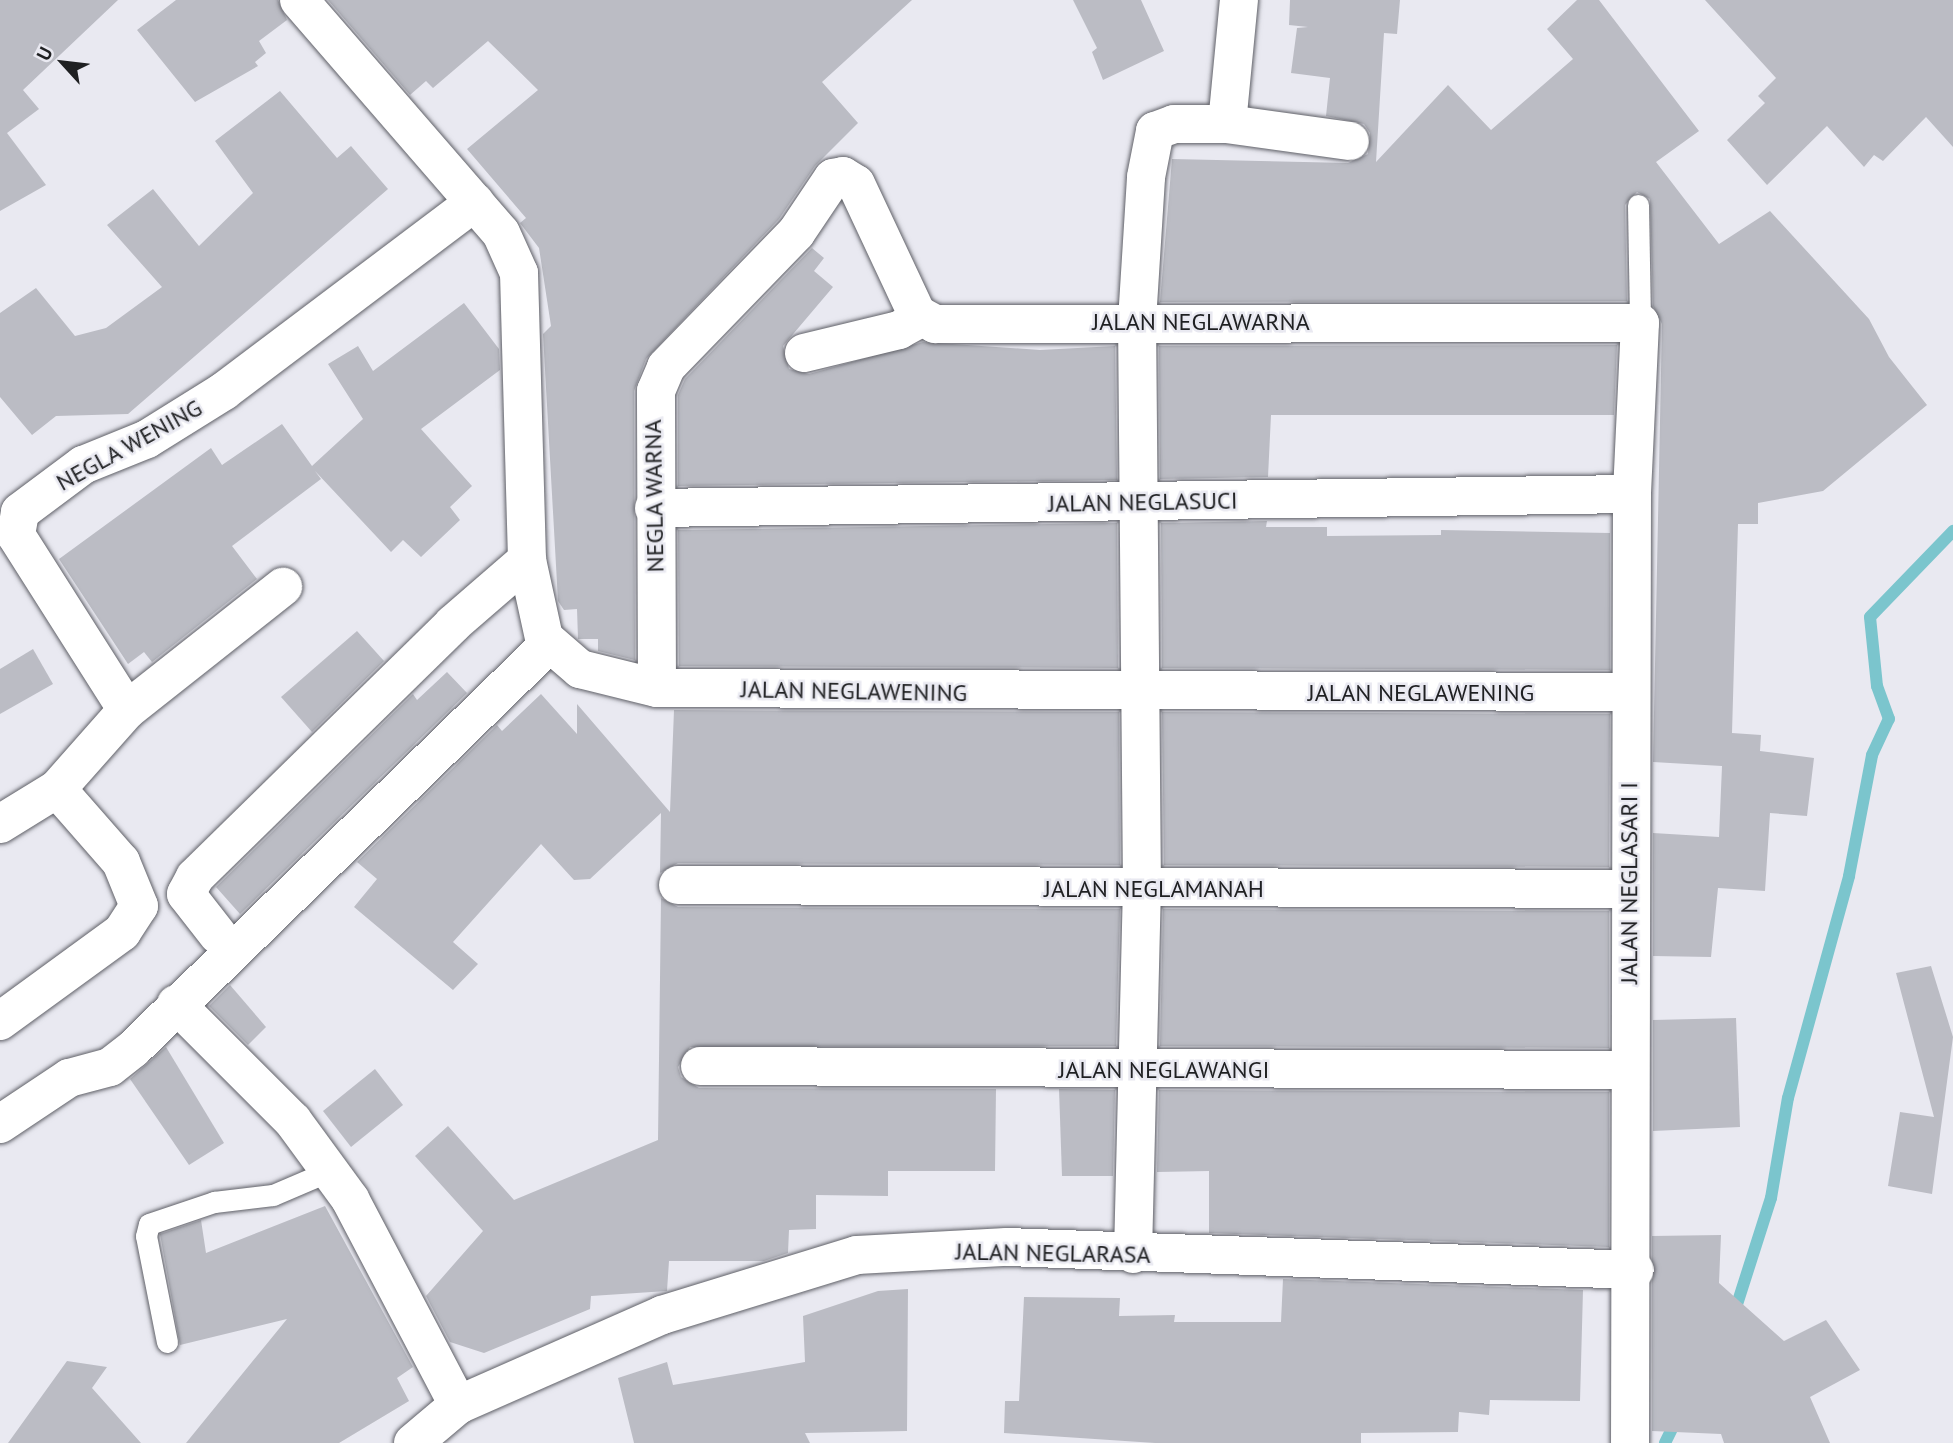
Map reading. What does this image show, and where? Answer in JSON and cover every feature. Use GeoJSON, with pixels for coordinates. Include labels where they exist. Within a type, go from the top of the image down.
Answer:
{"type":"FeatureCollection","features":[{"type":"Feature","properties":{"kind":"street"},"geometry":{"type":"LineString","coordinates":[[0,1124],[69,1079],[110,1067],[548,645],[527,560],[519,273],[501,233],[299,0]]}},
{"type":"Feature","properties":{"kind":"street"},"geometry":{"type":"LineString","coordinates":[[1227,124],[1239,0]]}},
{"type":"Feature","properties":{"kind":"street"},"geometry":{"type":"LineString","coordinates":[[1133,1254],[1142,889],[1142,503],[1137,321],[1152,135],[1174,124],[1227,124],[1350,141]]}},
{"type":"Feature","properties":{"kind":"street","name":"NEGLA WARNA"},"geometry":{"type":"LineString","coordinates":[[657,688],[651,423],[666,367],[796,233],[833,178],[849,179],[921,318]]}},
{"type":"Feature","properties":{"kind":"street","name":"NEGLA WENING"},"geometry":{"type":"LineString","coordinates":[[127,710],[16,535],[20,512],[83,465],[147,439],[225,391],[475,202]]}},
{"type":"Feature","properties":{"kind":"street"},"geometry":{"type":"LineString","coordinates":[[804,353],[900,330],[921,318]]}},
{"type":"Feature","properties":{"kind":"street","name":"JALAN NEGLAWARNA"},"geometry":{"type":"LineString","coordinates":[[921,318],[935,324],[1137,321],[1640,323]]}},
{"type":"Feature","properties":{"kind":"street","name":"JALAN NEGLASARI I"},"geometry":{"type":"LineString","coordinates":[[1630,1443],[1635,1270],[1628,1070],[1630,692],[1632,494],[1640,323]]}},
{"type":"Feature","properties":{"kind":"street","name":"JALAN NEGLASUCI"},"geometry":{"type":"LineString","coordinates":[[654,508],[1632,494]]}},
{"type":"Feature","properties":{"kind":"street"},"geometry":{"type":"LineString","coordinates":[[218,935],[186,894],[195,877],[453,624],[527,560]]}},
{"type":"Feature","properties":{"kind":"street"},"geometry":{"type":"LineString","coordinates":[[0,824],[57,789],[127,710],[283,587]]}},
{"type":"Feature","properties":{"kind":"street","name":"JALAN NEGLAWENING"},"geometry":{"type":"LineString","coordinates":[[548,645],[606,680],[657,688],[1141,695],[1630,692]]}},
{"type":"Feature","properties":{"kind":"street"},"geometry":{"type":"LineString","coordinates":[[0,1021],[122,932],[139,906],[121,862],[57,789]]}},
{"type":"Feature","properties":{"kind":"street","name":"JALAN NEGLAMANAH"},"geometry":{"type":"LineString","coordinates":[[678,885],[1630,889]]}},
{"type":"Feature","properties":{"kind":"street"},"geometry":{"type":"LineString","coordinates":[[176,1004],[293,1121],[350,1199],[458,1405]]}},
{"type":"Feature","properties":{"kind":"street","name":"JALAN NEGLAWANGI"},"geometry":{"type":"LineString","coordinates":[[700,1066],[1136,1070],[1628,1070]]}},
{"type":"Feature","properties":{"kind":"street","name":"JALAN NEGLARASA"},"geometry":{"type":"LineString","coordinates":[[413,1443],[458,1405],[662,1315],[857,1255],[1007,1248],[1635,1270]]}},
{"type":"Feature","properties":{"kind":"lane"},"geometry":{"type":"LineString","coordinates":[[1638,205],[1640,323]]}},
{"type":"Feature","properties":{"kind":"lane"},"geometry":{"type":"LineString","coordinates":[[167,1342],[146,1236],[149,1224],[201,1205],[273,1195],[329,1171]]}},
{"type":"Feature","properties":{"kind":"building"},"geometry":{"type":"Polygon","coordinates":[[[0,0],[118,0],[23,90],[39,109],[7,133],[46,185],[0,211],[0,0]]]}},
{"type":"Feature","properties":{"kind":"building"},"geometry":{"type":"Polygon","coordinates":[[[176,0],[278,0],[287,20],[259,41],[266,53],[255,62],[258,66],[195,102],[137,30],[176,0]]]}},
{"type":"Feature","properties":{"kind":"building"},"geometry":{"type":"Polygon","coordinates":[[[328,0],[912,0],[822,82],[858,123],[815,166],[779,219],[646,359],[634,391],[635,660],[598,651],[598,639],[578,639],[577,609],[564,610],[558,601],[543,334],[551,326],[539,248],[520,223],[526,218],[467,149],[538,90],[488,41],[433,88],[426,81],[410,95],[328,0]]]}},
{"type":"Feature","properties":{"kind":"building"},"geometry":{"type":"Polygon","coordinates":[[[1073,0],[1141,0],[1164,51],[1103,80],[1092,52],[1097,48],[1073,0]]]}},
{"type":"Feature","properties":{"kind":"building"},"geometry":{"type":"Polygon","coordinates":[[[1290,0],[1400,0],[1397,34],[1384,33],[1376,162],[1448,85],[1491,130],[1573,59],[1547,29],[1577,0],[1599,0],[1699,131],[1656,162],[1719,244],[1770,211],[1869,319],[1889,357],[1927,405],[1823,491],[1758,503],[1758,524],[1738,524],[1732,733],[1761,735],[1760,751],[1814,758],[1807,816],[1770,813],[1765,891],[1718,888],[1711,957],[1653,956],[1653,833],[1719,837],[1722,766],[1653,762],[1662,324],[1653,306],[1650,199],[1637,192],[1625,205],[1627,301],[1160,302],[1172,159],[1348,163],[1368,154],[1370,133],[1364,124],[1326,116],[1330,78],[1291,73],[1297,28],[1308,27],[1289,25],[1290,0]]]}},
{"type":"Feature","properties":{"kind":"building"},"geometry":{"type":"Polygon","coordinates":[[[1705,0],[1953,0],[1953,147],[1926,117],[1883,161],[1874,155],[1864,167],[1827,126],[1767,185],[1727,140],[1765,103],[1758,96],[1776,78],[1705,0]]]}},
{"type":"Feature","properties":{"kind":"building"},"geometry":{"type":"Polygon","coordinates":[[[280,91],[337,158],[351,146],[388,189],[128,414],[56,416],[32,435],[0,397],[0,313],[36,288],[75,336],[106,328],[162,287],[107,225],[153,189],[199,246],[253,193],[215,141],[280,91]]]}},
{"type":"Feature","properties":{"kind":"building"},"geometry":{"type":"Polygon","coordinates":[[[812,248],[824,258],[814,271],[833,287],[783,346],[789,369],[809,374],[923,342],[1040,350],[1115,346],[1117,480],[678,486],[678,395],[685,379],[812,248]]]}},
{"type":"Feature","properties":{"kind":"building"},"geometry":{"type":"Polygon","coordinates":[[[464,303],[499,349],[500,370],[421,429],[472,486],[450,507],[460,520],[421,557],[403,540],[391,552],[315,471],[321,479],[232,546],[257,579],[152,662],[144,652],[128,664],[59,559],[211,448],[222,465],[282,424],[312,466],[363,419],[328,364],[358,346],[373,371],[464,303]]]}},
{"type":"Feature","properties":{"kind":"building"},"geometry":{"type":"Polygon","coordinates":[[[1617,345],[1614,415],[1271,415],[1268,477],[1160,479],[1159,346],[1617,345]]]}},
{"type":"Feature","properties":{"kind":"building"},"geometry":{"type":"Polygon","coordinates":[[[1267,521],[1266,527],[1327,527],[1327,536],[1441,535],[1441,530],[1610,533],[1610,670],[1162,668],[1161,523],[1267,521]]]}},
{"type":"Feature","properties":{"kind":"building"},"geometry":{"type":"Polygon","coordinates":[[[1117,523],[1118,668],[679,666],[678,530],[1117,523]]]}},
{"type":"Feature","properties":{"kind":"building"},"geometry":{"type":"Polygon","coordinates":[[[357,631],[384,661],[312,732],[281,697],[357,631]]]}},
{"type":"Feature","properties":{"kind":"building"},"geometry":{"type":"Polygon","coordinates":[[[33,649],[53,684],[0,714],[0,669],[33,649]]]}},
{"type":"Feature","properties":{"kind":"building"},"geometry":{"type":"Polygon","coordinates":[[[447,672],[467,693],[240,914],[216,887],[413,694],[417,700],[447,672]]]}},
{"type":"Feature","properties":{"kind":"building"},"geometry":{"type":"Polygon","coordinates":[[[541,694],[577,734],[577,704],[670,812],[674,710],[1119,712],[1120,865],[678,863],[660,873],[661,813],[590,879],[574,880],[541,844],[453,942],[478,964],[453,990],[354,907],[377,879],[357,862],[497,725],[502,731],[541,694]]]}},
{"type":"Feature","properties":{"kind":"building"},"geometry":{"type":"Polygon","coordinates":[[[1162,712],[1610,714],[1609,867],[1164,865],[1162,712]]]}},
{"type":"Feature","properties":{"kind":"building"},"geometry":{"type":"Polygon","coordinates":[[[661,898],[678,907],[1120,909],[1116,1046],[690,1047],[678,1067],[681,1077],[699,1088],[996,1089],[995,1171],[888,1171],[888,1196],[816,1195],[816,1229],[789,1230],[788,1253],[764,1261],[669,1261],[667,1291],[591,1296],[590,1309],[484,1353],[450,1342],[426,1296],[483,1231],[415,1156],[448,1126],[514,1200],[658,1140],[661,898]]]}},
{"type":"Feature","properties":{"kind":"building"},"geometry":{"type":"Polygon","coordinates":[[[1163,909],[1609,911],[1609,1048],[1160,1046],[1163,909]]]}},
{"type":"Feature","properties":{"kind":"building"},"geometry":{"type":"Polygon","coordinates":[[[1931,966],[1953,1037],[1932,1194],[1888,1186],[1900,1112],[1934,1117],[1896,973],[1931,966]]]}},
{"type":"Feature","properties":{"kind":"building"},"geometry":{"type":"Polygon","coordinates":[[[230,985],[266,1027],[248,1045],[209,1006],[230,985]]]}},
{"type":"Feature","properties":{"kind":"building"},"geometry":{"type":"Polygon","coordinates":[[[1736,1018],[1740,1127],[1653,1131],[1653,1020],[1736,1018]]]}},
{"type":"Feature","properties":{"kind":"building"},"geometry":{"type":"Polygon","coordinates":[[[166,1047],[224,1143],[189,1165],[130,1079],[166,1047]]]}},
{"type":"Feature","properties":{"kind":"building"},"geometry":{"type":"Polygon","coordinates":[[[375,1069],[403,1105],[351,1147],[323,1111],[375,1069]]]}},
{"type":"Feature","properties":{"kind":"building"},"geometry":{"type":"Polygon","coordinates":[[[1059,1089],[1115,1090],[1113,1176],[1062,1176],[1059,1089]]]}},
{"type":"Feature","properties":{"kind":"building"},"geometry":{"type":"Polygon","coordinates":[[[1159,1090],[1609,1092],[1609,1247],[1209,1233],[1209,1171],[1157,1172],[1159,1090]]]}},
{"type":"Feature","properties":{"kind":"building"},"geometry":{"type":"Polygon","coordinates":[[[325,1206],[413,1367],[397,1378],[409,1401],[339,1443],[186,1443],[287,1319],[180,1345],[160,1234],[201,1220],[206,1253],[325,1206]]]}},
{"type":"Feature","properties":{"kind":"building"},"geometry":{"type":"Polygon","coordinates":[[[1721,1235],[1719,1283],[1784,1341],[1826,1320],[1860,1370],[1810,1397],[1830,1443],[1724,1443],[1721,1434],[1652,1431],[1652,1236],[1721,1235]]]}},
{"type":"Feature","properties":{"kind":"building"},"geometry":{"type":"Polygon","coordinates":[[[1283,1279],[1583,1290],[1580,1401],[1490,1400],[1489,1415],[1459,1412],[1458,1432],[1361,1433],[1361,1443],[1155,1443],[1004,1433],[1005,1401],[1019,1401],[1024,1297],[1120,1298],[1119,1316],[1175,1315],[1174,1322],[1281,1322],[1283,1279]]]}},
{"type":"Feature","properties":{"kind":"building"},"geometry":{"type":"Polygon","coordinates":[[[908,1289],[907,1431],[805,1433],[810,1443],[634,1443],[618,1378],[667,1362],[673,1385],[805,1362],[803,1316],[878,1291],[908,1289]]]}},
{"type":"Feature","properties":{"kind":"building"},"geometry":{"type":"Polygon","coordinates":[[[67,1361],[107,1367],[92,1388],[141,1443],[8,1443],[67,1361]]]}},
{"type":"Feature","properties":{"kind":"waterway"},"geometry":{"type":"LineString","coordinates":[[1733,1317],[1771,1198],[1788,1098],[1849,876],[1872,755],[1889,719],[1877,686],[1870,617],[1953,531]]}},
{"type":"Feature","properties":{"kind":"waterway"},"geometry":{"type":"LineString","coordinates":[[1665,1443],[1677,1418]]}}]}
